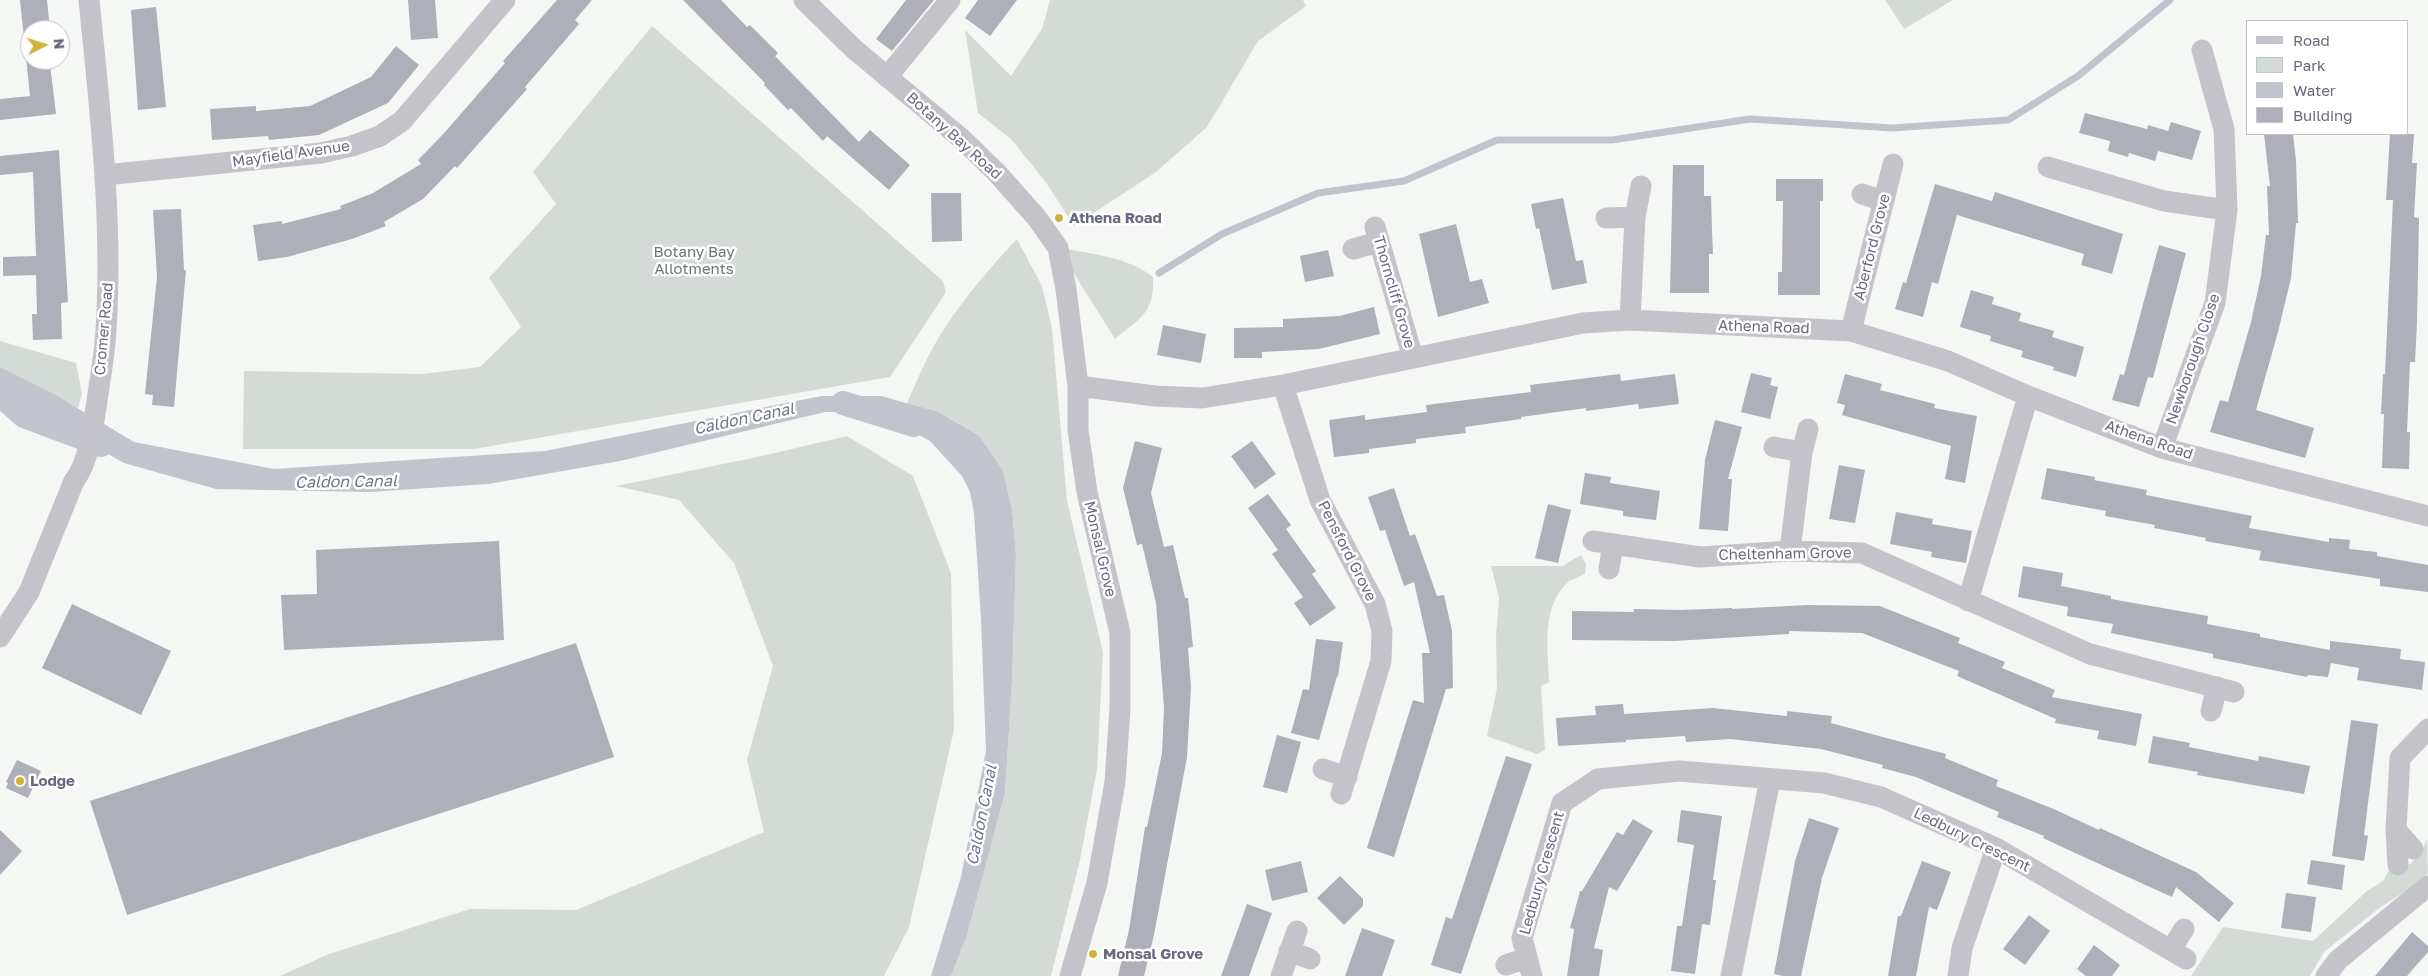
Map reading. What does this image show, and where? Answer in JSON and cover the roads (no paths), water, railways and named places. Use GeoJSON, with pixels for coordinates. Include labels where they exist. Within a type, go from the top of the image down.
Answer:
{"type":"FeatureCollection","features":[{"type":"Feature","properties":{"kind":"street","name":"Cromer Road"},"geometry":{"type":"LineString","coordinates":[[0,637],[29,592],[74,481],[82,470],[96,411],[106,331],[108,265],[106,175],[89,0]]}},
{"type":"Feature","properties":{"kind":"street","name":"Mayfield Avenue"},"geometry":{"type":"LineString","coordinates":[[106,175],[321,153],[352,146],[380,136],[402,121],[504,0]]}},
{"type":"Feature","properties":{"kind":"street","name":"Botany Bay Road"},"geometry":{"type":"LineString","coordinates":[[804,0],[887,77],[962,139],[997,173],[1037,218],[1054,241],[1058,248],[1066,289],[1078,386]]}},
{"type":"Feature","properties":{"kind":"street"},"geometry":{"type":"LineString","coordinates":[[887,77],[950,0]]}},
{"type":"Feature","properties":{"kind":"street","name":"Newborough Close"},"geometry":{"type":"LineString","coordinates":[[2162,448],[2215,303],[2228,210],[2224,129],[2202,50]]}},
{"type":"Feature","properties":{"kind":"street","name":"Aberford Grove"},"geometry":{"type":"LineString","coordinates":[[1851,331],[1893,164]]}},
{"type":"Feature","properties":{"kind":"street"},"geometry":{"type":"LineString","coordinates":[[2048,167],[2082,168],[2164,201],[2228,210]]}},
{"type":"Feature","properties":{"kind":"street"},"geometry":{"type":"LineString","coordinates":[[1630,320],[1635,217],[1641,186]]}},
{"type":"Feature","properties":{"kind":"street"},"geometry":{"type":"LineString","coordinates":[[1862,194],[1884,201]]}},
{"type":"Feature","properties":{"kind":"street"},"geometry":{"type":"LineString","coordinates":[[1606,218],[1635,217]]}},
{"type":"Feature","properties":{"kind":"street","name":"Thorncliff Grove"},"geometry":{"type":"LineString","coordinates":[[1353,249],[1377,235],[1413,358]]}},
{"type":"Feature","properties":{"kind":"street","name":"Athena Road"},"geometry":{"type":"LineString","coordinates":[[1078,386],[1154,396],[1202,398],[1283,385],[1583,323],[1630,320],[1851,331],[1948,361],[2028,396],[2162,448],[2428,516]]}},
{"type":"Feature","properties":{"kind":"street","name":"Pensford Grove"},"geometry":{"type":"LineString","coordinates":[[1283,385],[1320,500],[1375,604],[1382,631],[1382,661],[1344,785],[1323,769]]}},
{"type":"Feature","properties":{"kind":"street","name":"Monsal Grove"},"geometry":{"type":"LineString","coordinates":[[1070,976],[1097,883],[1115,782],[1120,698],[1120,633],[1087,492],[1078,430],[1078,386]]}},
{"type":"Feature","properties":{"kind":"street"},"geometry":{"type":"LineString","coordinates":[[1968,601],[2028,396]]}},
{"type":"Feature","properties":{"kind":"street"},"geometry":{"type":"LineString","coordinates":[[1790,551],[1802,452],[1808,429]]}},
{"type":"Feature","properties":{"kind":"street"},"geometry":{"type":"LineString","coordinates":[[1774,448],[1802,452]]}},
{"type":"Feature","properties":{"kind":"street","name":"Cheltenham Grove"},"geometry":{"type":"LineString","coordinates":[[1609,569],[1603,542],[1700,557],[1790,551],[1862,553],[2090,654],[2226,690],[2211,711]]}},
{"type":"Feature","properties":{"kind":"street"},"geometry":{"type":"LineString","coordinates":[[2398,865],[2396,830],[2400,758],[2428,729]]}},
{"type":"Feature","properties":{"kind":"street","name":"Ledbury Crescent"},"geometry":{"type":"LineString","coordinates":[[1529,967],[1522,938],[1562,804],[1598,779],[1679,771],[1824,783],[1881,797],[1996,848],[2178,954],[2184,930]]}},
{"type":"Feature","properties":{"kind":"street"},"geometry":{"type":"LineString","coordinates":[[1732,976],[1770,779]]}},
{"type":"Feature","properties":{"kind":"street"},"geometry":{"type":"LineString","coordinates":[[2396,830],[2413,849]]}},
{"type":"Feature","properties":{"kind":"street"},"geometry":{"type":"LineString","coordinates":[[1958,976],[1962,948],[1996,848]]}},
{"type":"Feature","properties":{"kind":"street"},"geometry":{"type":"LineString","coordinates":[[2326,976],[2338,960],[2428,886]]}},
{"type":"Feature","properties":{"kind":"street"},"geometry":{"type":"LineString","coordinates":[[1281,976],[1297,930]]}},
{"type":"Feature","properties":{"kind":"street"},"geometry":{"type":"LineString","coordinates":[[1289,951],[1310,959]]}},
{"type":"Feature","properties":{"kind":"street"},"geometry":{"type":"LineString","coordinates":[[1506,965],[1529,967]]}},
{"type":"Feature","properties":{"kind":"water"},"geometry":{"type":"Polygon","coordinates":[[[0,367],[54,394],[134,442],[274,469],[545,451],[821,396],[881,396],[938,412],[979,436],[1003,471],[1012,509],[1016,555],[1012,680],[1005,793],[967,935],[951,976],[931,976],[961,877],[986,751],[981,619],[974,513],[970,492],[962,476],[930,441],[878,412],[825,412],[620,461],[488,484],[369,492],[216,489],[124,463],[50,421],[6,400],[0,400],[0,367]]]}},
{"type":"Feature","properties":{"kind":"waterway"},"geometry":{"type":"LineString","coordinates":[[1159,273],[1222,234],[1318,193],[1404,181],[1497,140],[1612,140],[1750,119],[1892,128],[2008,120],[2078,76],[2170,0]]}},
{"type":"Feature","properties":{"kind":"waterway","name":"Caldon Canal"},"geometry":{"type":"LineString","coordinates":[[0,398],[6,400],[24,416],[101,445]]}},
{"type":"Feature","properties":{"kind":"waterway","name":"Caldon Canal"},"geometry":{"type":"LineString","coordinates":[[843,403],[914,425]]}},
{"type":"Feature","properties":{"kind":"place","name":"Athena Road"},"geometry":{"type":"Point","coordinates":[1059,218]}},
{"type":"Feature","properties":{"kind":"place","name":"Lodge"},"geometry":{"type":"Point","coordinates":[20,781]}},
{"type":"Feature","properties":{"kind":"place","name":"Monsal Grove"},"geometry":{"type":"Point","coordinates":[1093,954]}},
{"type":"Feature","properties":{"kind":"park label","name":"Botany Bay Allotments"},"geometry":{"type":"Point","coordinates":[694,260]}}]}
